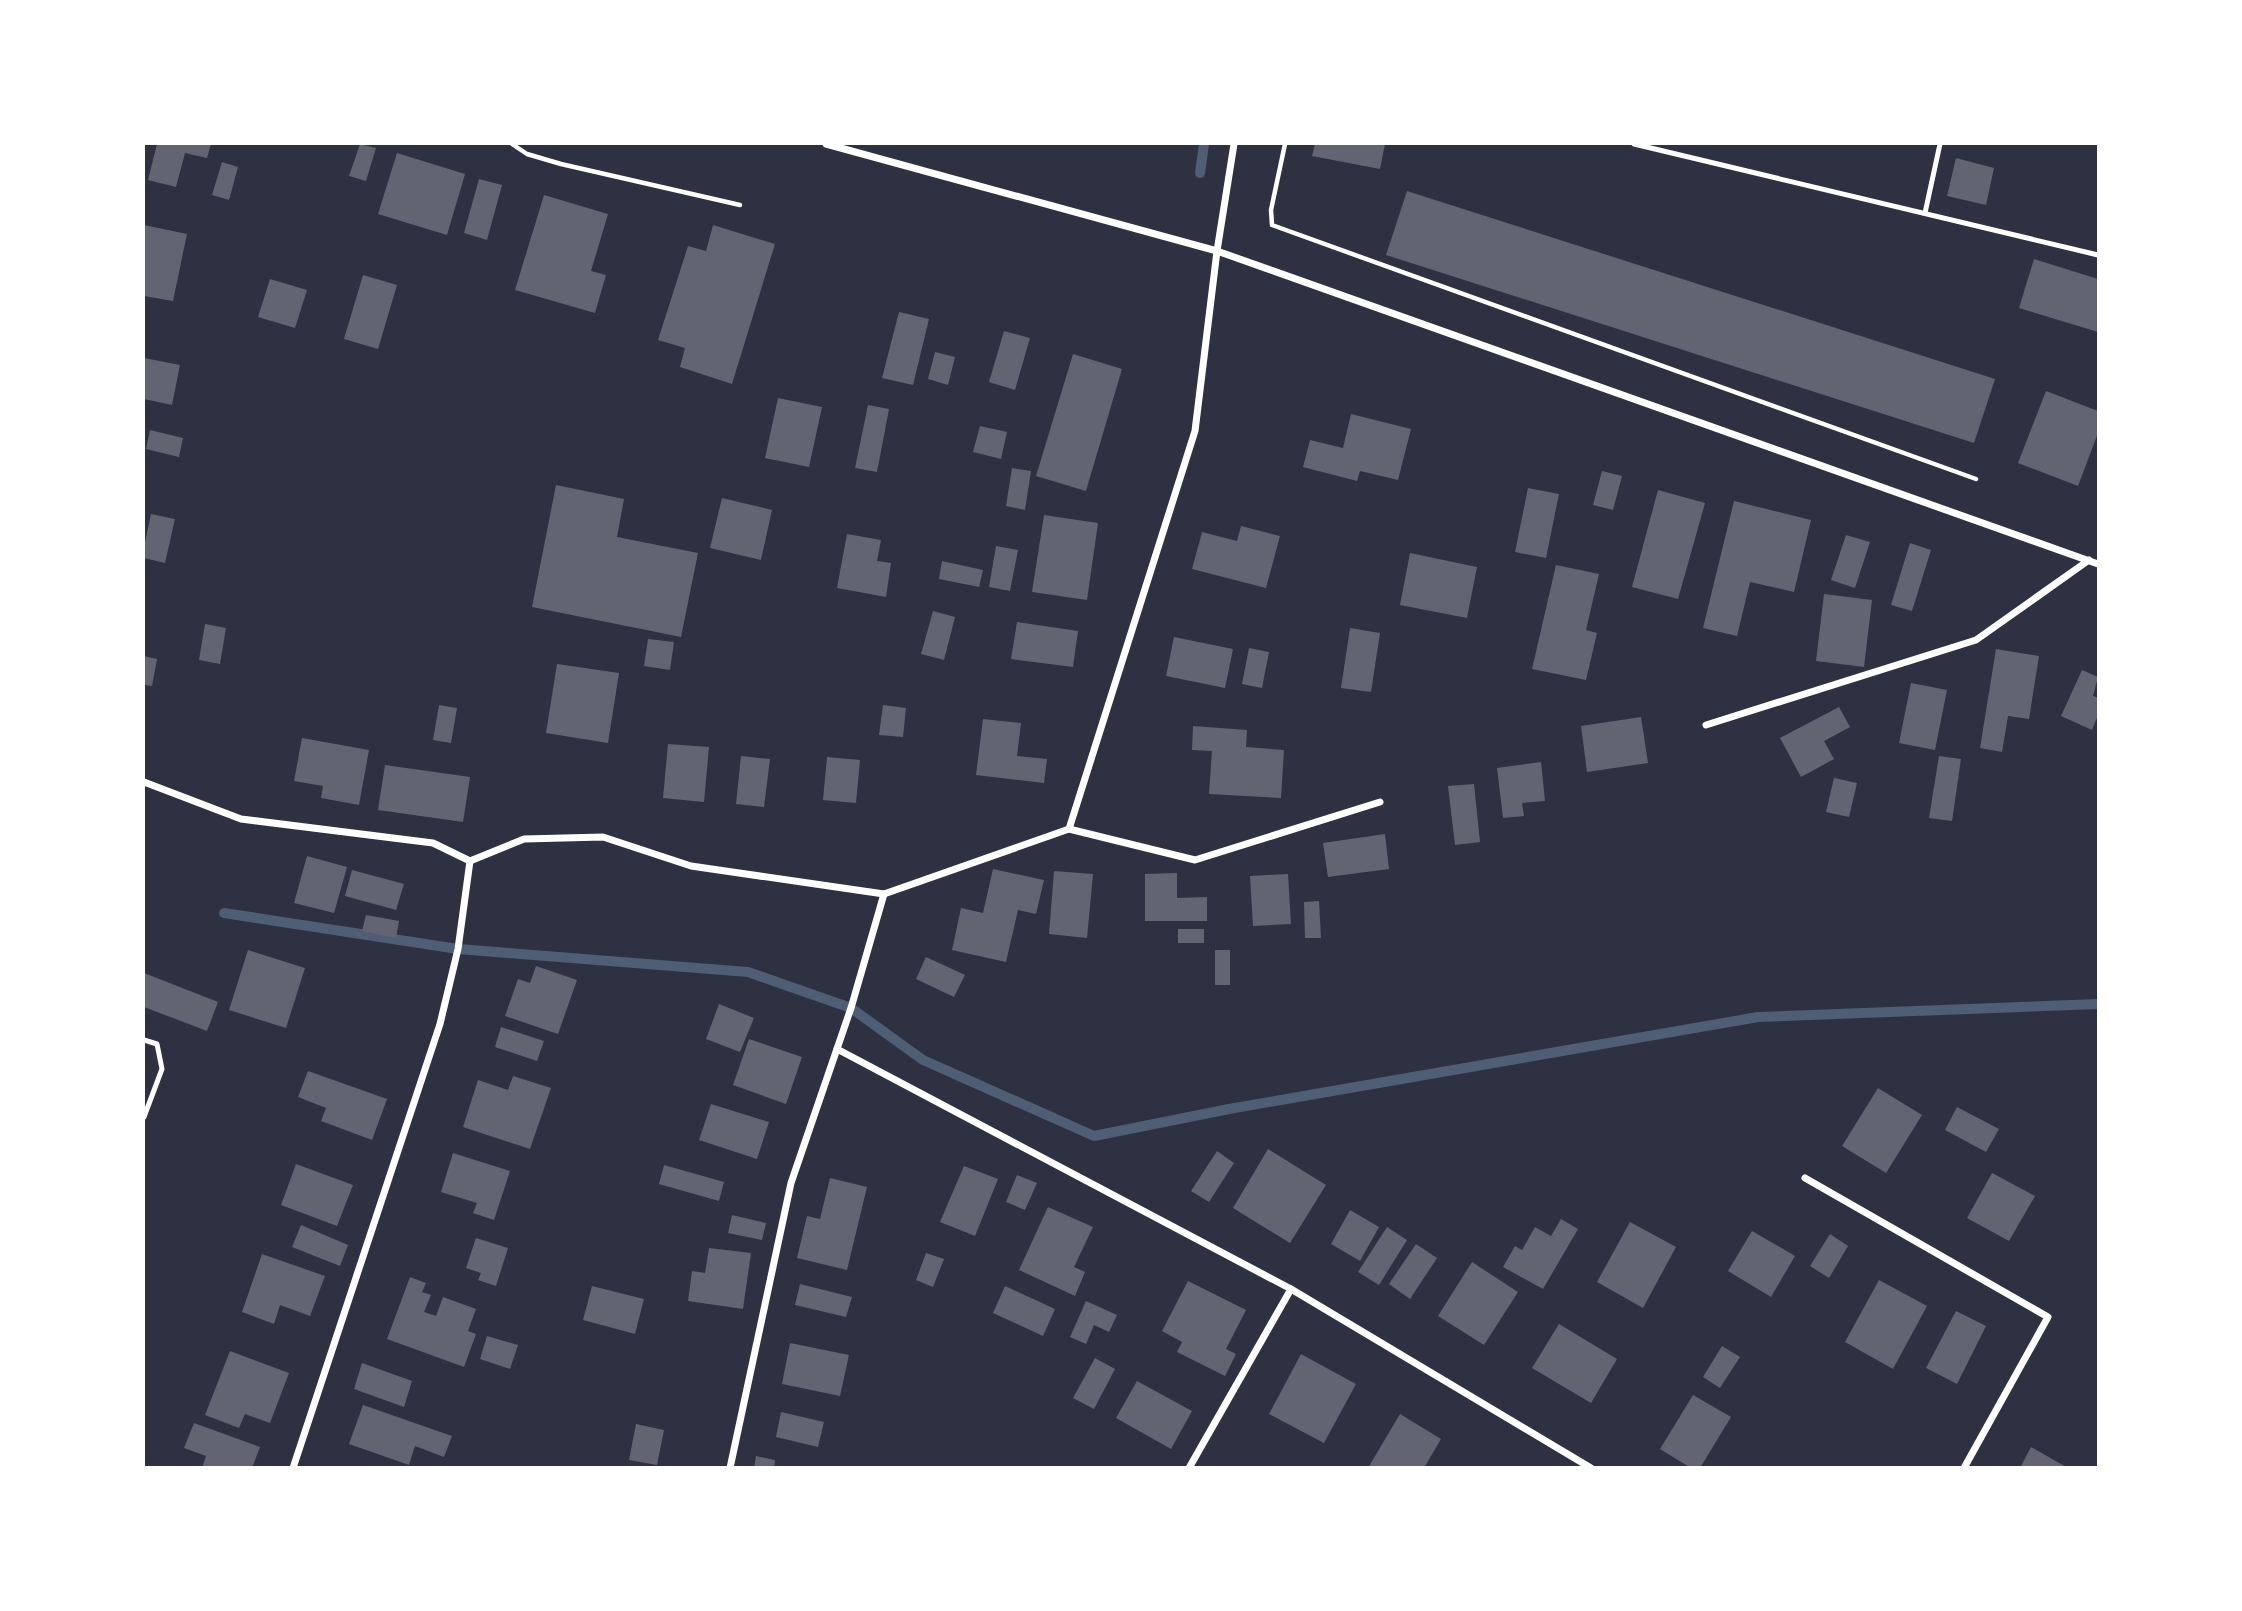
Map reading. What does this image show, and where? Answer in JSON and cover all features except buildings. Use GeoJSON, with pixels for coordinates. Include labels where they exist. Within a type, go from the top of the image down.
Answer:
{"type":"FeatureCollection","features":[{"type":"Feature","properties":{"kind":"street"},"geometry":{"type":"LineString","coordinates":[[825,144],[1217,251],[2098,564]]}},
{"type":"Feature","properties":{"kind":"street"},"geometry":{"type":"LineString","coordinates":[[1069,829],[1195,430],[1217,251],[1234,144]]}},
{"type":"Feature","properties":{"kind":"street"},"geometry":{"type":"LineString","coordinates":[[1706,725],[1976,640],[2088,560]]}},
{"type":"Feature","properties":{"kind":"street"},"geometry":{"type":"LineString","coordinates":[[144,782],[241,819],[433,843],[471,860],[524,839],[603,837],[691,866],[884,894],[1069,829],[1195,860],[1380,802]]}},
{"type":"Feature","properties":{"kind":"street"},"geometry":{"type":"LineString","coordinates":[[293,1468],[440,1024],[458,949],[471,860]]}},
{"type":"Feature","properties":{"kind":"street"},"geometry":{"type":"LineString","coordinates":[[730,1468],[791,1183],[837,1049],[884,894]]}},
{"type":"Feature","properties":{"kind":"street"},"geometry":{"type":"LineString","coordinates":[[837,1049],[1292,1289],[1591,1468]]}},
{"type":"Feature","properties":{"kind":"street"},"geometry":{"type":"LineString","coordinates":[[1805,1178],[2048,1317],[1964,1468]]}},
{"type":"Feature","properties":{"kind":"street"},"geometry":{"type":"LineString","coordinates":[[1189,1468],[1292,1289]]}},
{"type":"Feature","properties":{"kind":"lane"},"geometry":{"type":"LineString","coordinates":[[1634,144],[2098,255]]}},
{"type":"Feature","properties":{"kind":"lane"},"geometry":{"type":"LineString","coordinates":[[1925,213],[1940,144]]}},
{"type":"Feature","properties":{"kind":"lane"},"geometry":{"type":"LineString","coordinates":[[144,1040],[157,1044],[162,1069],[144,1117]]}},
{"type":"Feature","properties":{"kind":"path"},"geometry":{"type":"LineString","coordinates":[[512,144],[527,154],[561,164],[740,205]]}},
{"type":"Feature","properties":{"kind":"path"},"geometry":{"type":"LineString","coordinates":[[1286,144],[1271,210],[1272,225],[1976,479]]}},
{"type":"Feature","properties":{"kind":"waterway"},"geometry":{"type":"LineString","coordinates":[[1200,173],[1204,144]]}},
{"type":"Feature","properties":{"kind":"waterway"},"geometry":{"type":"LineString","coordinates":[[224,913],[458,949],[748,972],[851,1008],[923,1060],[1094,1136],[1229,1109],[1758,1017],[2098,1004]]}}]}
